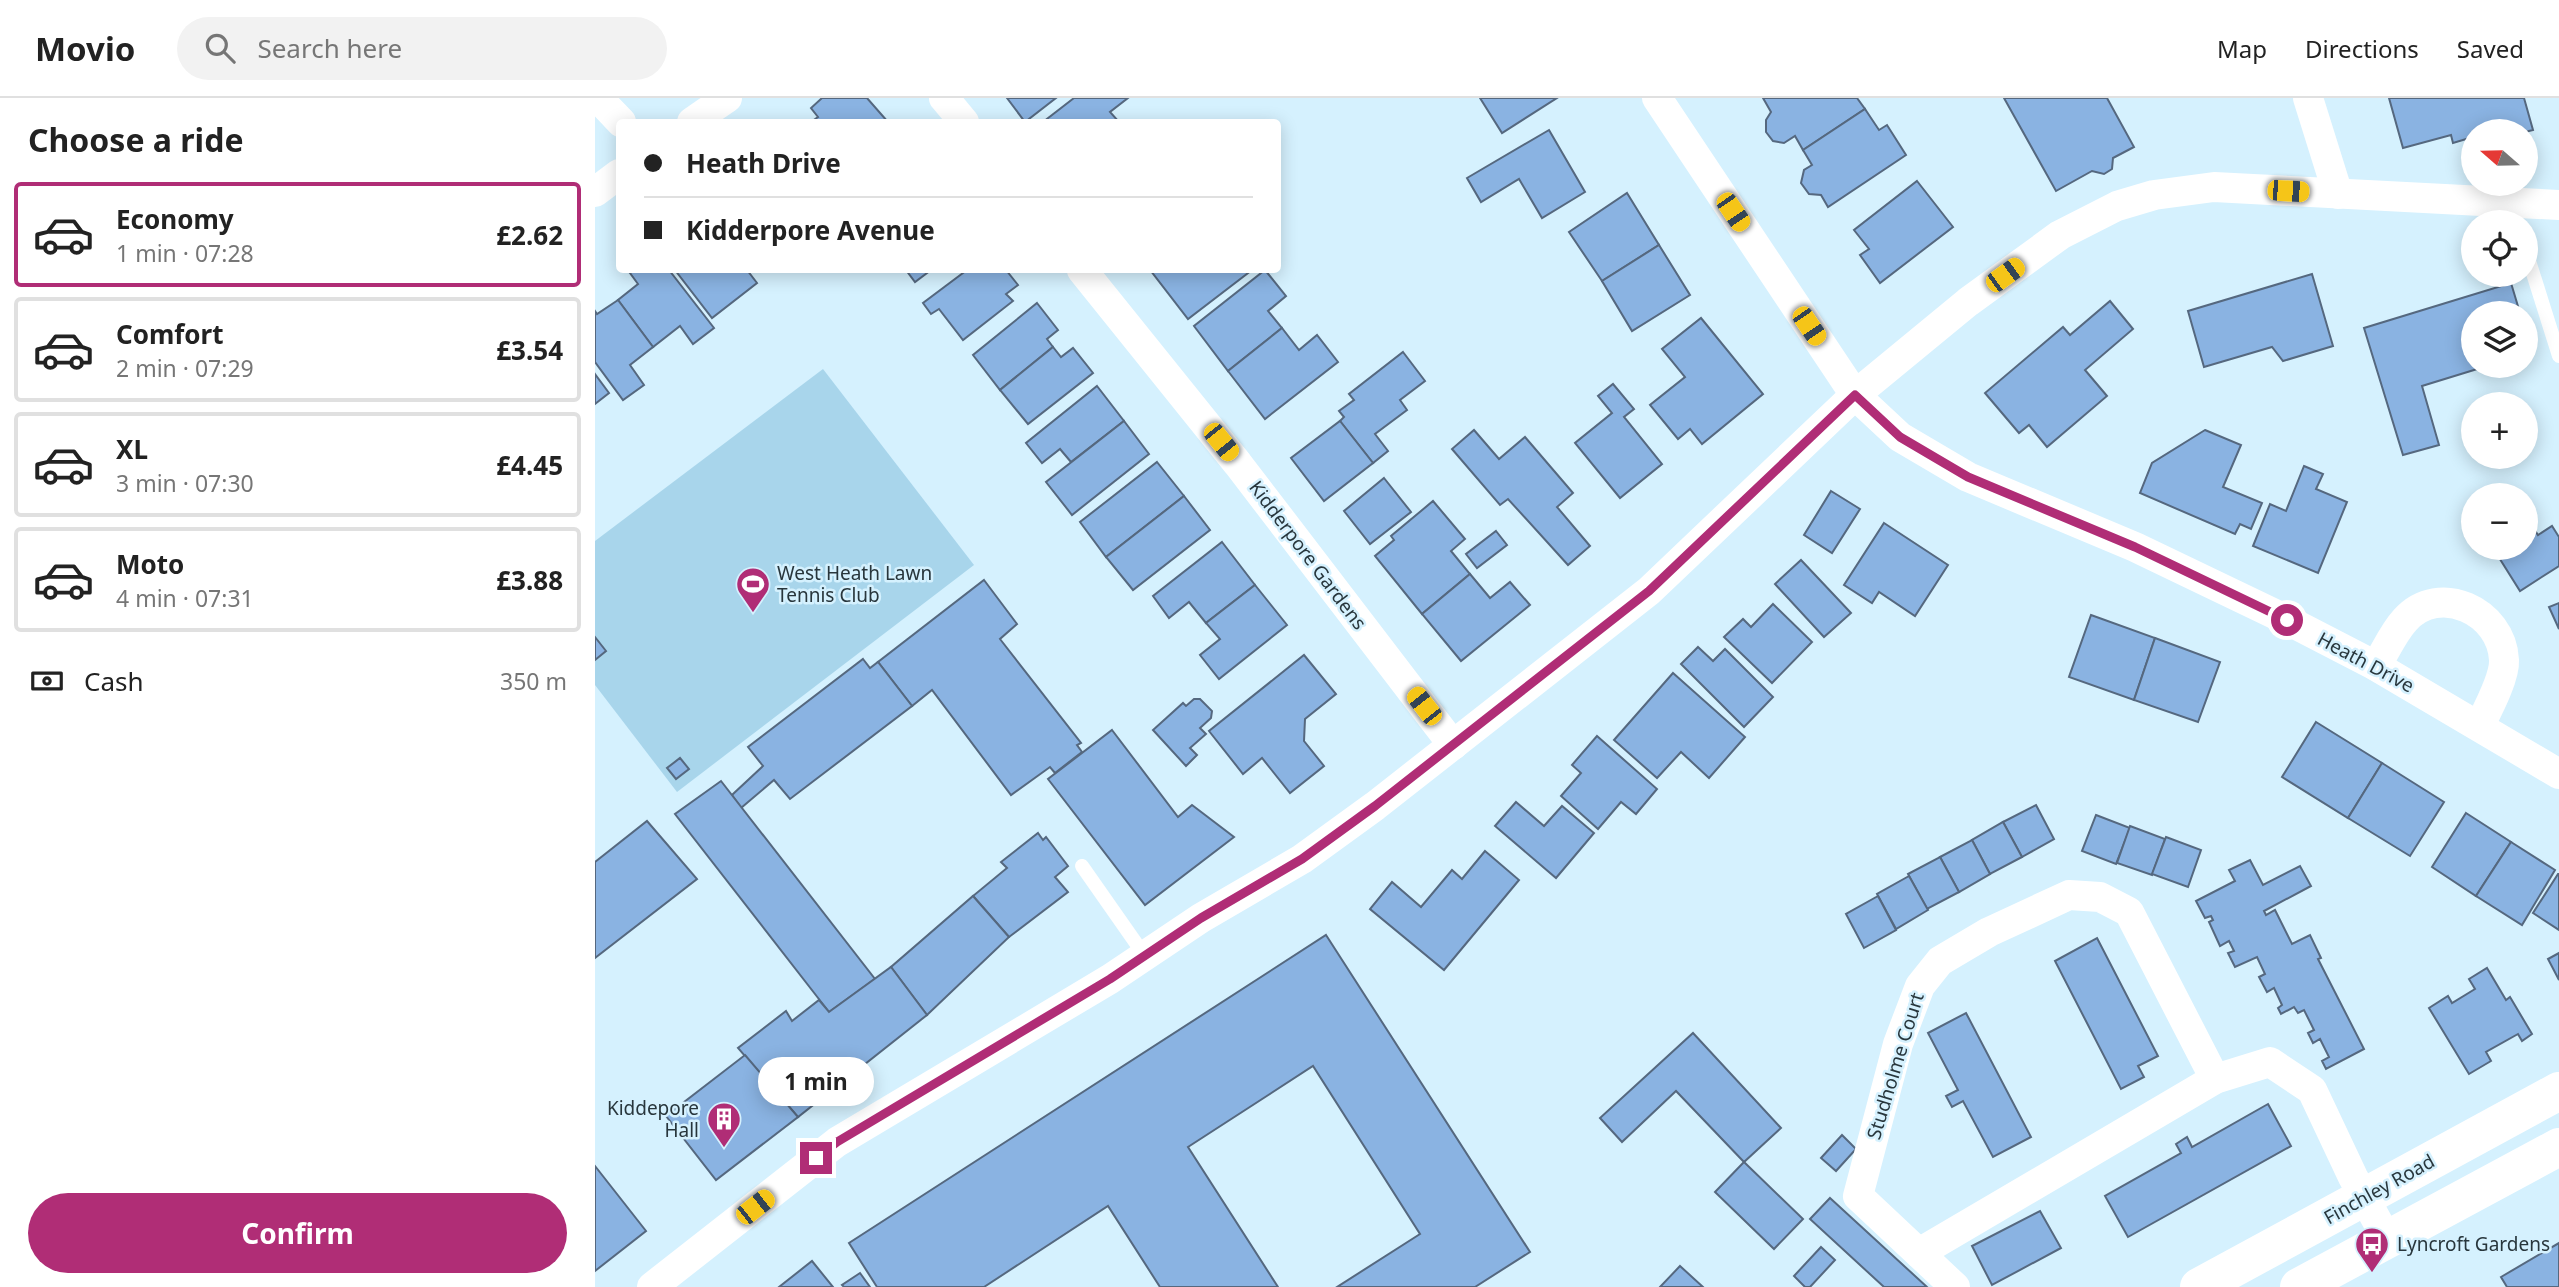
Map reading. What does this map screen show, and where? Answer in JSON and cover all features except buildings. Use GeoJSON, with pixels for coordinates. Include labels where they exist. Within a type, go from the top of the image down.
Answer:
{"type":"FeatureCollection","features":[{"type":"Feature","properties":{"kind":"highway","name":"Finchley Road"},"geometry":{"type":"LineString","coordinates":[[2199,1287],[2559,1091]]}},
{"type":"Feature","properties":{"kind":"highway"},"geometry":{"type":"LineString","coordinates":[[2299,1287],[2559,1147]]}},
{"type":"Feature","properties":{"kind":"street"},"geometry":{"type":"LineString","coordinates":[[598,98],[618,119]]}},
{"type":"Feature","properties":{"kind":"street"},"geometry":{"type":"LineString","coordinates":[[696,119],[727,98]]}},
{"type":"Feature","properties":{"kind":"street"},"geometry":{"type":"LineString","coordinates":[[944,98],[962,119]]}},
{"type":"Feature","properties":{"kind":"street","name":"Heath Drive"},"geometry":{"type":"LineString","coordinates":[[1657,98],[1855,395],[1900,437],[1968,477],[2135,547],[2376,666],[2559,774]]}},
{"type":"Feature","properties":{"kind":"street"},"geometry":{"type":"LineString","coordinates":[[2308,98],[2338,194]]}},
{"type":"Feature","properties":{"kind":"street"},"geometry":{"type":"LineString","coordinates":[[595,192],[616,176]]}},
{"type":"Feature","properties":{"kind":"street"},"geometry":{"type":"LineString","coordinates":[[652,1287],[837,1142],[1145,956],[1201,918],[1302,859],[1649,591],[1855,395],[1968,302],[2060,235],[2117,205],[2154,195],[2214,187],[2338,194],[2494,210]]}},
{"type":"Feature","properties":{"kind":"street"},"geometry":{"type":"LineString","coordinates":[[2527,210],[2559,205]]}},
{"type":"Feature","properties":{"kind":"street","name":"Kidderpore Gardens"},"geometry":{"type":"LineString","coordinates":[[1084,273],[1238,464],[1453,745]]}},
{"type":"Feature","properties":{"kind":"street"},"geometry":{"type":"LineString","coordinates":[[2376,666],[2404,620],[2421,607],[2442,602],[2467,605],[2485,620],[2501,644],[2505,662],[2480,725]]}},
{"type":"Feature","properties":{"kind":"street","name":"Studholme Court"},"geometry":{"type":"LineString","coordinates":[[1955,1287],[1858,1196],[1898,1044],[1920,986],[1940,961],[1989,932],[2069,895],[2100,897],[2129,912],[2214,1079]]}},
{"type":"Feature","properties":{"kind":"street"},"geometry":{"type":"LineString","coordinates":[[1919,1253],[2214,1079],[2270,1062],[2312,1090],[2387,1240]]}},
{"type":"Feature","properties":{"kind":"lane"},"geometry":{"type":"LineString","coordinates":[[2537,287],[2559,356]]}},
{"type":"Feature","properties":{"kind":"lane"},"geometry":{"type":"LineString","coordinates":[[1082,866],[1145,956]]}},
{"type":"Feature","properties":{"kind":"shaded area","name":"West Heath Lawn Tennis Club"},"geometry":{"type":"Polygon","coordinates":[[[823,369],[974,565],[677,792],[595,685],[595,541],[823,369]]]}},
{"type":"Feature","properties":{"kind":"place","name":"West Heath Lawn Tennis Club"},"geometry":{"type":"Point","coordinates":[753,614]}},
{"type":"Feature","properties":{"kind":"place","name":"Kiddepore Hall"},"geometry":{"type":"Point","coordinates":[724,1149]}},
{"type":"Feature","properties":{"kind":"place","name":"Lyncroft Gardens"},"geometry":{"type":"Point","coordinates":[2372,1274]}},
{"type":"Feature","properties":{"kind":"route"},"geometry":{"type":"LineString","coordinates":[[816,1158],[837,1142],[1110,979],[1201,918],[1302,859],[1375,806],[1649,591],[1855,395],[1900,437],[1968,477],[2135,547],[2287,620]]}}]}
